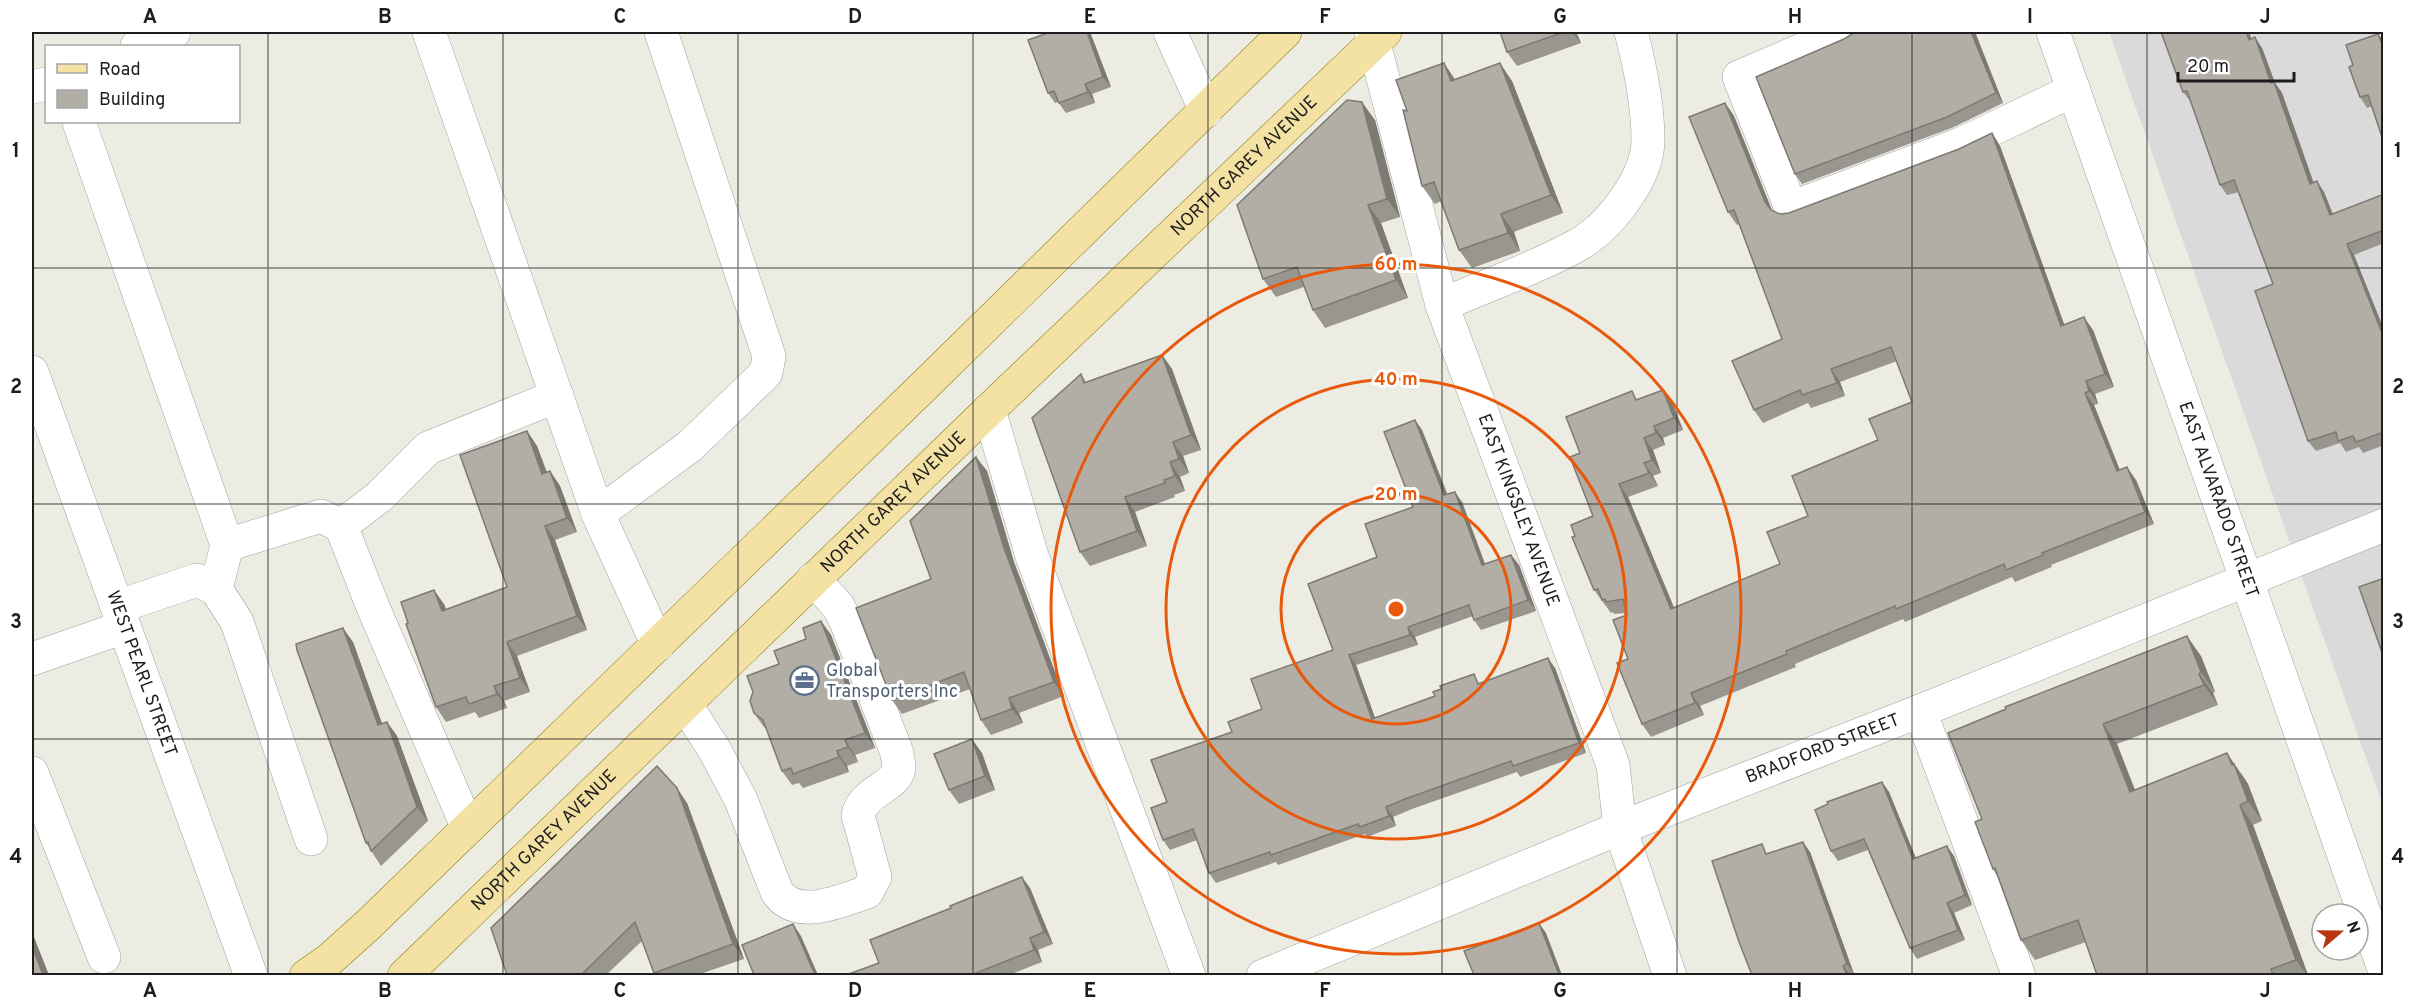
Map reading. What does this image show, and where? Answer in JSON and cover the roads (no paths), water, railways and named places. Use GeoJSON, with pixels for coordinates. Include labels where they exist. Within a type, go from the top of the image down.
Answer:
{"type":"FeatureCollection","features":[{"type":"Feature","properties":{"kind":"main road"},"geometry":{"type":"LineString","coordinates":[[306,975],[329,960],[368,925],[467,826],[658,645],[1285,32]]}},
{"type":"Feature","properties":{"kind":"main road","name":"NORTH GAREY AVENUE"},"geometry":{"type":"LineString","coordinates":[[404,975],[1376,35]]}},
{"type":"Feature","properties":{"kind":"street"},"geometry":{"type":"LineString","coordinates":[[140,45],[174,32]]}},
{"type":"Feature","properties":{"kind":"street"},"geometry":{"type":"LineString","coordinates":[[429,32],[598,514],[658,645]]}},
{"type":"Feature","properties":{"kind":"street"},"geometry":{"type":"LineString","coordinates":[[598,514],[690,446],[766,373],[769,356],[661,32]]}},
{"type":"Feature","properties":{"kind":"street"},"geometry":{"type":"LineString","coordinates":[[1170,32],[1206,111]]}},
{"type":"Feature","properties":{"kind":"street"},"geometry":{"type":"LineString","coordinates":[[1443,305],[1578,245],[1612,217],[1640,175],[1648,141],[1641,71],[1631,32]]}},
{"type":"Feature","properties":{"kind":"street"},"geometry":{"type":"LineString","coordinates":[[1844,32],[1739,77],[1791,208],[1962,144],[2074,90]]}},
{"type":"Feature","properties":{"kind":"street","name":"EAST ALVARADO STREET"},"geometry":{"type":"LineString","coordinates":[[2053,32],[2384,969]]}},
{"type":"Feature","properties":{"kind":"street","name":"EAST KINGSLEY AVENUE"},"geometry":{"type":"LineString","coordinates":[[1376,35],[1443,305],[1613,765],[1620,828],[1670,975]]}},
{"type":"Feature","properties":{"kind":"street"},"geometry":{"type":"LineString","coordinates":[[79,123],[227,545],[216,589]]}},
{"type":"Feature","properties":{"kind":"street","name":"WEST PEARL STREET"},"geometry":{"type":"LineString","coordinates":[[32,372],[251,975]]}},
{"type":"Feature","properties":{"kind":"street"},"geometry":{"type":"LineString","coordinates":[[341,526],[379,497],[428,448],[557,396]]}},
{"type":"Feature","properties":{"kind":"street"},"geometry":{"type":"LineString","coordinates":[[989,410],[1032,556],[1190,975]]}},
{"type":"Feature","properties":{"kind":"street"},"geometry":{"type":"LineString","coordinates":[[227,545],[321,516],[341,526],[373,607],[467,826]]}},
{"type":"Feature","properties":{"kind":"street","name":"BRADFORD STREET"},"geometry":{"type":"LineString","coordinates":[[1263,975],[1319,965],[1620,828],[1920,711],[2384,525]]}},
{"type":"Feature","properties":{"kind":"street"},"geometry":{"type":"LineString","coordinates":[[686,704],[714,749],[741,800],[769,872],[783,900],[793,906],[827,905],[867,892],[875,877],[858,815],[860,805],[895,777],[899,768],[897,753],[846,621],[838,606],[813,579]]}},
{"type":"Feature","properties":{"kind":"street"},"geometry":{"type":"LineString","coordinates":[[32,659],[197,580],[216,589],[237,622],[311,839]]}},
{"type":"Feature","properties":{"kind":"street"},"geometry":{"type":"LineString","coordinates":[[1920,711],[2019,975]]}},
{"type":"Feature","properties":{"kind":"street"},"geometry":{"type":"LineString","coordinates":[[32,774],[104,957]]}},
{"type":"Feature","properties":{"kind":"place","name":"Global Transporters Inc"},"geometry":{"type":"Point","coordinates":[805,681]}}]}
